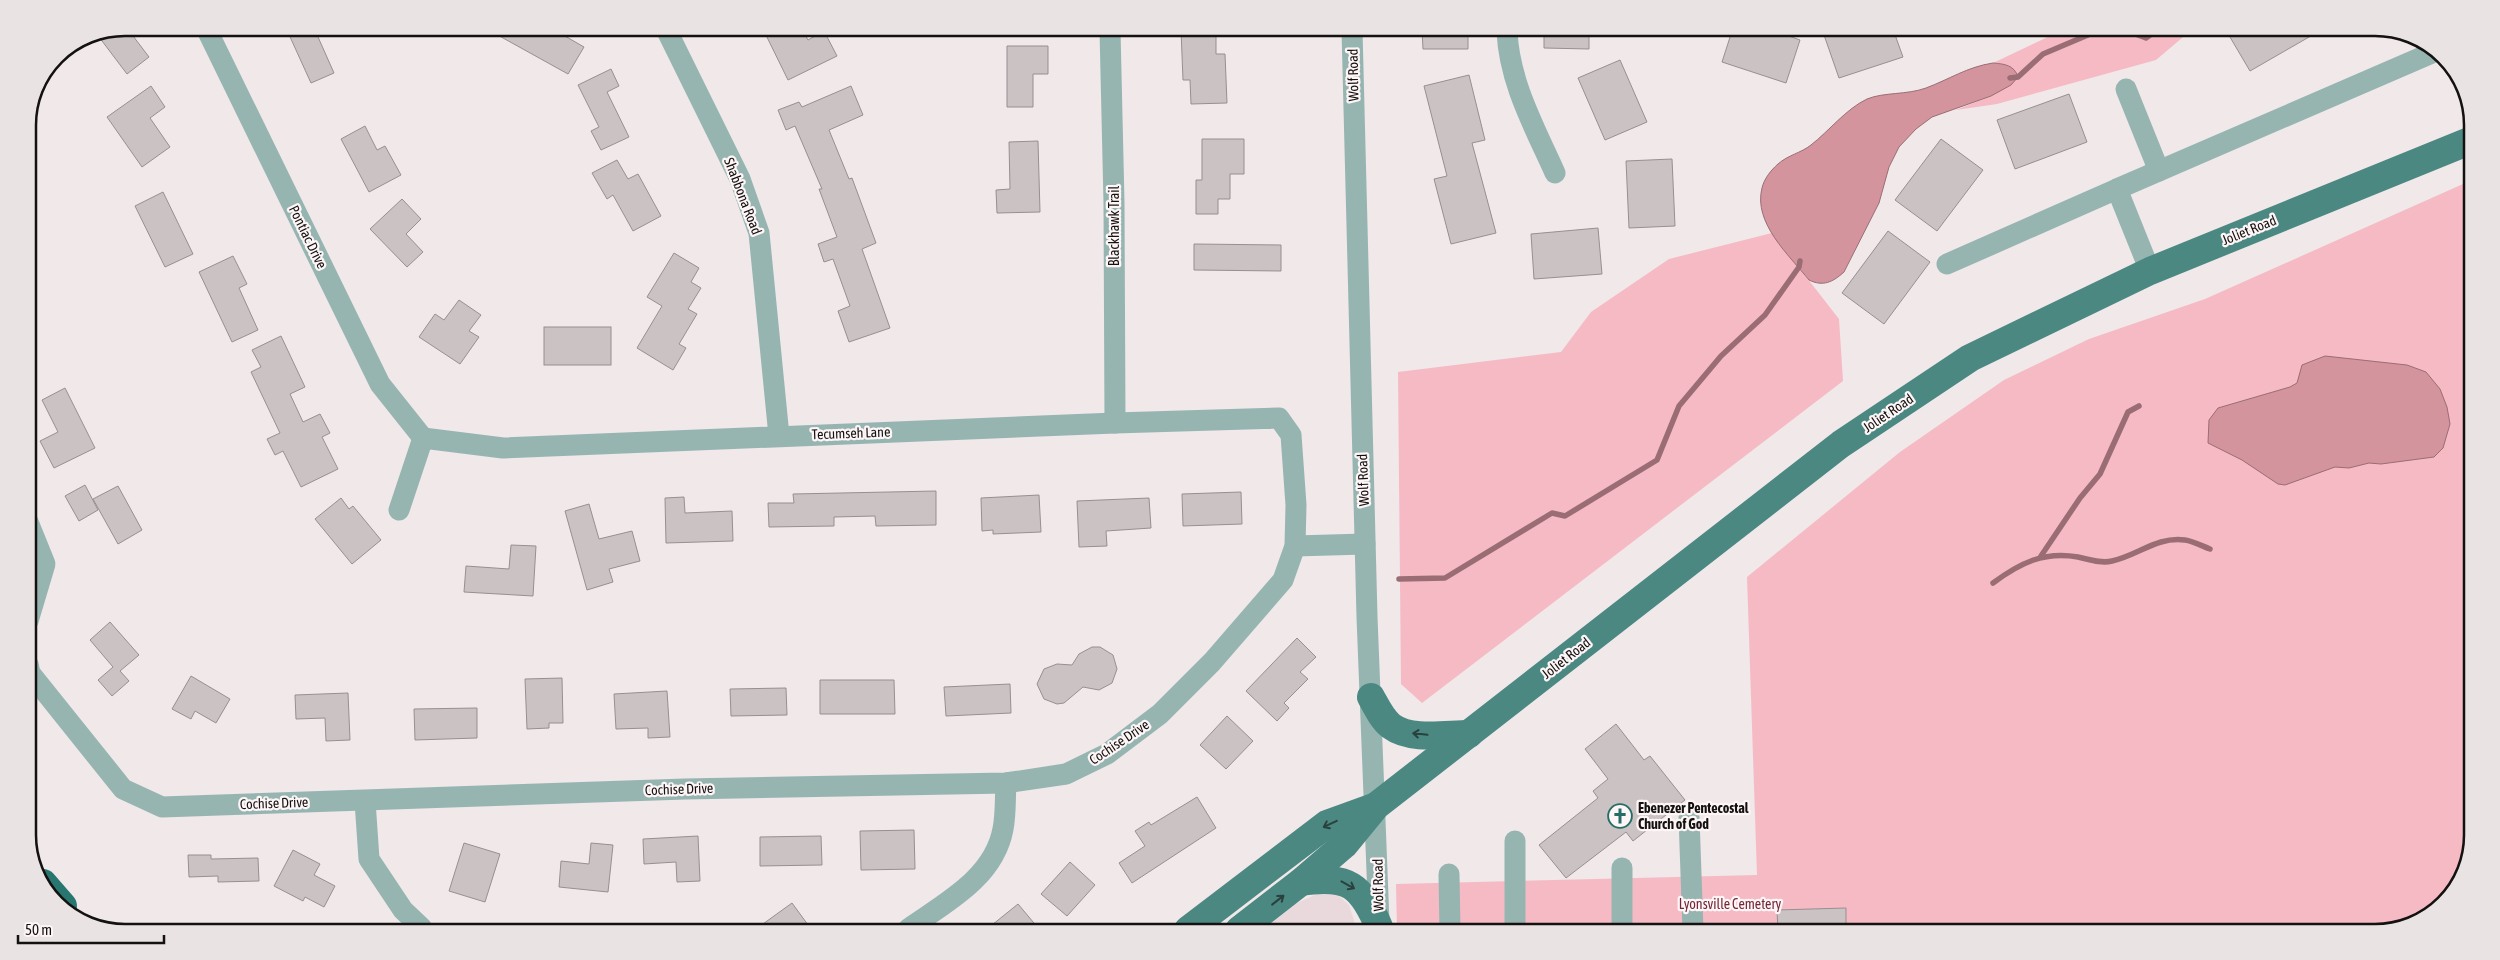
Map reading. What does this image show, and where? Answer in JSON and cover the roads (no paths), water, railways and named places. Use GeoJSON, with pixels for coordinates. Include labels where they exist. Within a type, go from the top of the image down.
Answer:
{"type":"FeatureCollection","features":[{"type":"Feature","properties":{"kind":"main road","name":"Joliet Road"},"geometry":{"type":"LineString","coordinates":[[1248,924],[1301,882],[1344,844],[1376,806],[1841,444],[1970,358],[2150,271],[2464,143]]}},
{"type":"Feature","properties":{"kind":"main road"},"geometry":{"type":"LineString","coordinates":[[1371,697],[1391,726],[1408,733],[1428,735],[1469,734]]}},
{"type":"Feature","properties":{"kind":"main road","name":"Joliet Road"},"geometry":{"type":"LineString","coordinates":[[1196,924],[1327,824],[1376,806]]}},
{"type":"Feature","properties":{"kind":"main road"},"geometry":{"type":"LineString","coordinates":[[1301,882],[1332,879],[1351,886],[1366,899],[1377,924]]}},
{"type":"Feature","properties":{"kind":"street","name":"Pontiac Drive"},"geometry":{"type":"LineString","coordinates":[[210,36],[380,384],[423,438]]}},
{"type":"Feature","properties":{"kind":"street","name":"Shabbona Road"},"geometry":{"type":"LineString","coordinates":[[669,36],[740,179],[759,233],[780,436]]}},
{"type":"Feature","properties":{"kind":"street","name":"Blackhawk Trail"},"geometry":{"type":"LineString","coordinates":[[1110,36],[1114,203],[1115,423]]}},
{"type":"Feature","properties":{"kind":"street","name":"Wolf Road"},"geometry":{"type":"LineString","coordinates":[[1352,36],[1365,544],[1379,924]]}},
{"type":"Feature","properties":{"kind":"street"},"geometry":{"type":"LineString","coordinates":[[1507,36],[1521,98],[1555,174]]}},
{"type":"Feature","properties":{"kind":"street"},"geometry":{"type":"LineString","coordinates":[[1946,264],[2428,54]]}},
{"type":"Feature","properties":{"kind":"street"},"geometry":{"type":"LineString","coordinates":[[2126,89],[2159,171]]}},
{"type":"Feature","properties":{"kind":"street"},"geometry":{"type":"LineString","coordinates":[[2117,189],[2150,271]]}},
{"type":"Feature","properties":{"kind":"street","name":"Tecumseh Lane"},"geometry":{"type":"LineString","coordinates":[[423,438],[503,448],[1279,418]]}},
{"type":"Feature","properties":{"kind":"street","name":"Cochise Drive"},"geometry":{"type":"LineString","coordinates":[[36,680],[123,789],[162,807],[685,789],[1006,783],[1066,774],[1107,754],[1160,714],[1212,662],[1283,580],[1295,546],[1296,505],[1291,435],[1279,418]]}},
{"type":"Feature","properties":{"kind":"street"},"geometry":{"type":"LineString","coordinates":[[399,510],[423,438]]}},
{"type":"Feature","properties":{"kind":"street"},"geometry":{"type":"LineString","coordinates":[[36,542],[45,564],[36,594]]}},
{"type":"Feature","properties":{"kind":"street"},"geometry":{"type":"LineString","coordinates":[[1295,546],[1365,544]]}},
{"type":"Feature","properties":{"kind":"street"},"geometry":{"type":"LineString","coordinates":[[915,924],[971,884],[994,857],[1003,829],[1006,783]]}},
{"type":"Feature","properties":{"kind":"street"},"geometry":{"type":"LineString","coordinates":[[365,800],[369,859],[403,910],[418,924]]}},
{"type":"Feature","properties":{"kind":"street"},"geometry":{"type":"LineString","coordinates":[[1689,817],[1693,924]]}},
{"type":"Feature","properties":{"kind":"street"},"geometry":{"type":"LineString","coordinates":[[1515,841],[1515,924]]}},
{"type":"Feature","properties":{"kind":"street"},"geometry":{"type":"LineString","coordinates":[[1622,868],[1622,924]]}},
{"type":"Feature","properties":{"kind":"street"},"geometry":{"type":"LineString","coordinates":[[1449,874],[1450,924]]}},
{"type":"Feature","properties":{"kind":"waterway"},"geometry":{"type":"LineString","coordinates":[[2010,78],[2018,77],[2043,54],[2086,36]]}},
{"type":"Feature","properties":{"kind":"waterway"},"geometry":{"type":"LineString","coordinates":[[2141,36],[2146,38],[2149,36]]}},
{"type":"Feature","properties":{"kind":"waterway"},"geometry":{"type":"LineString","coordinates":[[1399,579],[1445,578],[1552,513],[1565,516],[1657,460],[1679,406],[1721,356],[1765,315],[1799,267],[1800,261]]}},
{"type":"Feature","properties":{"kind":"waterway"},"geometry":{"type":"LineString","coordinates":[[2041,556],[2080,498],[2100,474],[2128,412],[2139,406]]}},
{"type":"Feature","properties":{"kind":"waterway"},"geometry":{"type":"LineString","coordinates":[[1993,583],[2023,564],[2043,557],[2066,556],[2108,562],[2165,541],[2175,540],[2194,542],[2210,549]]}},
{"type":"Feature","properties":{"kind":"place","name":"Ebenezer Pentecostal Church of God"},"geometry":{"type":"Point","coordinates":[1620,816]}},
{"type":"Feature","properties":{"kind":"park label","name":"Lyonsville Cemetery"},"geometry":{"type":"Point","coordinates":[1730,904]}}]}
